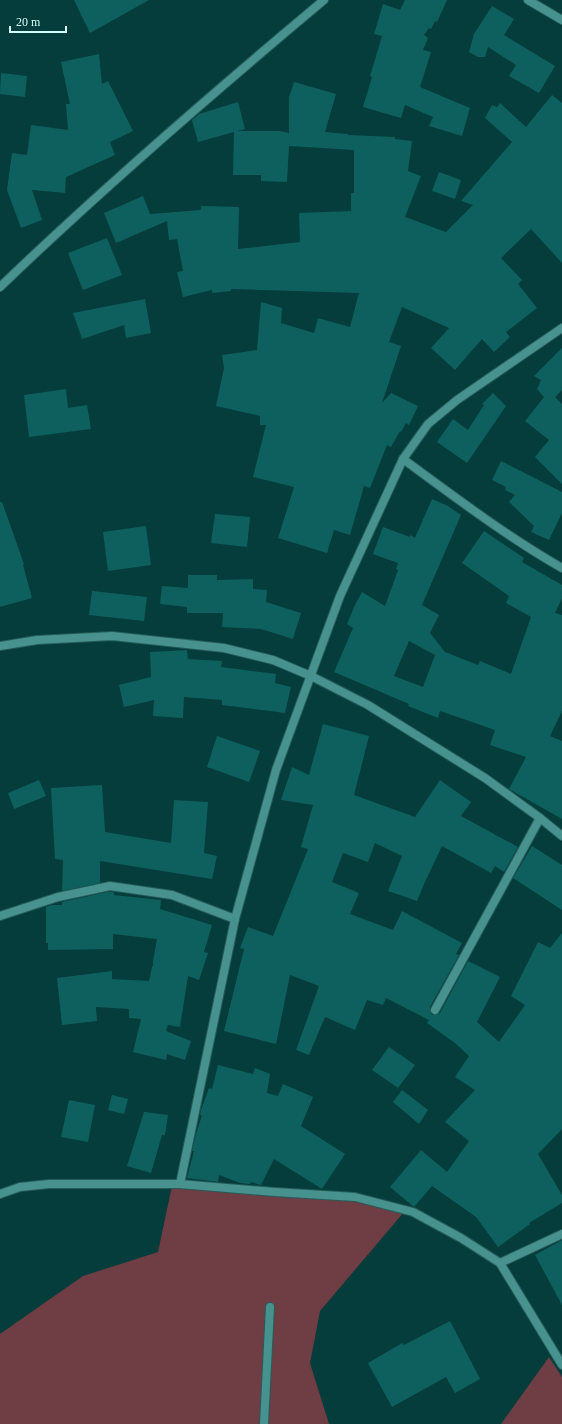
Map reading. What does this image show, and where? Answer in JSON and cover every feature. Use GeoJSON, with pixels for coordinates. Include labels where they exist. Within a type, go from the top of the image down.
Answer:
{"type":"FeatureCollection","features":[{"type":"Feature","properties":{"kind":"street"},"geometry":{"type":"LineString","coordinates":[[0,287],[43,245],[168,134],[324,0]]}},
{"type":"Feature","properties":{"kind":"street"},"geometry":{"type":"LineString","coordinates":[[528,0],[540,2],[562,20]]}},
{"type":"Feature","properties":{"kind":"street"},"geometry":{"type":"LineString","coordinates":[[180,1184],[235,919],[276,770],[340,596],[403,459],[428,424],[457,400],[562,328]]}},
{"type":"Feature","properties":{"kind":"street"},"geometry":{"type":"LineString","coordinates":[[403,459],[521,544],[562,568]]}},
{"type":"Feature","properties":{"kind":"street"},"geometry":{"type":"LineString","coordinates":[[0,646],[38,640],[112,636],[224,648],[273,660],[311,676],[368,705],[485,778],[562,836]]}},
{"type":"Feature","properties":{"kind":"street"},"geometry":{"type":"LineString","coordinates":[[435,1010],[540,818]]}},
{"type":"Feature","properties":{"kind":"street"},"geometry":{"type":"LineString","coordinates":[[0,916],[58,897],[110,886],[172,895],[235,919]]}},
{"type":"Feature","properties":{"kind":"street"},"geometry":{"type":"LineString","coordinates":[[0,1194],[20,1187],[49,1184],[180,1184],[355,1197],[413,1212],[461,1238],[500,1263],[562,1365]]}},
{"type":"Feature","properties":{"kind":"street"},"geometry":{"type":"LineString","coordinates":[[500,1263],[562,1234]]}},
{"type":"Feature","properties":{"kind":"street"},"geometry":{"type":"LineString","coordinates":[[264,1424],[270,1307]]}},
{"type":"Feature","properties":{"kind":"shaded area"},"geometry":{"type":"Polygon","coordinates":[[[172,1186],[177,1188],[344,1199],[404,1212],[320,1311],[310,1363],[329,1424],[0,1424],[0,1334],[83,1276],[158,1252],[172,1186]]]}},
{"type":"Feature","properties":{"kind":"shaded area"},"geometry":{"type":"Polygon","coordinates":[[[549,1357],[562,1377],[562,1424],[501,1424],[549,1357]]]}},
{"type":"Feature","properties":{"kind":"building"},"geometry":{"type":"Polygon","coordinates":[[[74,0],[149,0],[90,33],[74,0]]]}},
{"type":"Feature","properties":{"kind":"building"},"geometry":{"type":"Polygon","coordinates":[[[405,0],[447,0],[437,22],[435,21],[431,29],[429,28],[424,35],[428,38],[423,50],[431,52],[420,87],[470,108],[462,136],[429,126],[433,117],[405,105],[401,118],[363,107],[372,77],[370,76],[382,36],[374,34],[383,4],[400,10],[405,0]]]}},
{"type":"Feature","properties":{"kind":"building"},"geometry":{"type":"Polygon","coordinates":[[[492,6],[514,19],[504,35],[555,66],[539,93],[509,76],[516,65],[488,47],[485,57],[478,57],[469,52],[474,34],[492,6]]]}},
{"type":"Feature","properties":{"kind":"building"},"geometry":{"type":"Polygon","coordinates":[[[99,54],[102,84],[108,81],[133,131],[110,142],[115,155],[66,177],[65,193],[32,190],[42,220],[21,228],[7,190],[12,153],[27,155],[31,125],[68,130],[66,104],[70,104],[61,62],[99,54]]]}},
{"type":"Feature","properties":{"kind":"building"},"geometry":{"type":"Polygon","coordinates":[[[1,73],[27,76],[25,97],[0,94],[1,73]]]}},
{"type":"Feature","properties":{"kind":"building"},"geometry":{"type":"Polygon","coordinates":[[[294,82],[336,94],[325,132],[348,135],[395,137],[395,139],[412,141],[408,171],[421,176],[405,217],[446,232],[473,205],[461,201],[512,142],[485,118],[492,105],[497,107],[500,103],[526,127],[552,95],[562,103],[562,263],[531,229],[501,258],[522,280],[518,284],[537,308],[506,332],[510,337],[494,352],[482,339],[455,370],[431,348],[449,328],[402,307],[389,342],[401,346],[382,403],[391,393],[418,406],[409,425],[406,423],[391,447],[387,445],[370,488],[364,486],[350,535],[334,530],[327,553],[278,538],[294,487],[253,477],[266,425],[260,425],[260,416],[216,406],[224,368],[222,355],[257,350],[261,302],[282,308],[281,323],[314,333],[318,318],[350,327],[359,293],[231,289],[231,291],[212,293],[212,290],[183,297],[177,272],[183,271],[177,239],[169,240],[167,221],[116,243],[104,213],[143,196],[150,214],[201,210],[201,206],[239,207],[238,249],[300,242],[299,213],[351,211],[351,193],[354,193],[354,150],[289,146],[287,182],[261,181],[261,175],[233,175],[234,132],[198,142],[192,120],[199,114],[238,102],[245,129],[237,131],[280,131],[289,133],[289,97],[294,82]]]}},
{"type":"Feature","properties":{"kind":"building"},"geometry":{"type":"Polygon","coordinates":[[[439,172],[461,180],[455,199],[432,191],[439,172]]]}},
{"type":"Feature","properties":{"kind":"building"},"geometry":{"type":"Polygon","coordinates":[[[107,238],[122,275],[83,290],[68,253],[107,238]]]}},
{"type":"Feature","properties":{"kind":"building"},"geometry":{"type":"Polygon","coordinates":[[[145,299],[151,333],[126,338],[124,325],[82,339],[73,313],[145,299]]]}},
{"type":"Feature","properties":{"kind":"building"},"geometry":{"type":"Polygon","coordinates":[[[562,348],[562,390],[555,397],[562,404],[562,484],[535,457],[549,440],[525,421],[544,397],[537,389],[541,380],[534,376],[562,348]]]}},
{"type":"Feature","properties":{"kind":"building"},"geometry":{"type":"Polygon","coordinates":[[[66,389],[68,408],[87,405],[91,429],[29,437],[24,395],[66,389]]]}},
{"type":"Feature","properties":{"kind":"building"},"geometry":{"type":"Polygon","coordinates":[[[493,393],[506,406],[467,463],[437,442],[453,419],[468,430],[484,405],[482,404],[493,393]]]}},
{"type":"Feature","properties":{"kind":"building"},"geometry":{"type":"Polygon","coordinates":[[[501,461],[562,492],[562,513],[549,540],[531,532],[534,526],[509,502],[515,495],[505,490],[506,487],[492,480],[501,461]]]}},
{"type":"Feature","properties":{"kind":"building"},"geometry":{"type":"Polygon","coordinates":[[[432,499],[448,506],[461,515],[422,605],[439,615],[430,633],[445,652],[478,665],[480,661],[511,674],[531,617],[506,603],[509,596],[462,563],[484,531],[524,558],[522,562],[562,585],[562,598],[555,613],[562,615],[562,711],[550,736],[562,741],[562,819],[509,789],[526,757],[490,745],[495,730],[440,711],[438,718],[334,672],[353,628],[347,624],[362,592],[385,606],[398,570],[396,569],[398,563],[373,554],[383,527],[410,537],[410,535],[415,538],[432,499]],[[409,641],[394,676],[423,687],[435,655],[409,641]]]}},
{"type":"Feature","properties":{"kind":"building"},"geometry":{"type":"Polygon","coordinates":[[[0,502],[2,502],[24,564],[23,565],[32,598],[0,607],[0,502]]]}},
{"type":"Feature","properties":{"kind":"building"},"geometry":{"type":"Polygon","coordinates":[[[215,514],[250,517],[247,547],[211,543],[215,514]]]}},
{"type":"Feature","properties":{"kind":"building"},"geometry":{"type":"Polygon","coordinates":[[[146,526],[151,565],[108,571],[103,532],[146,526]]]}},
{"type":"Feature","properties":{"kind":"building"},"geometry":{"type":"Polygon","coordinates":[[[188,575],[217,575],[217,580],[253,579],[253,589],[267,590],[266,602],[301,613],[293,639],[261,629],[222,627],[223,613],[187,613],[187,607],[160,604],[162,586],[188,588],[188,575]]]}},
{"type":"Feature","properties":{"kind":"building"},"geometry":{"type":"Polygon","coordinates":[[[92,591],[147,597],[144,621],[89,615],[92,591]]]}},
{"type":"Feature","properties":{"kind":"building"},"geometry":{"type":"Polygon","coordinates":[[[187,650],[188,659],[222,661],[221,667],[276,674],[275,683],[291,687],[285,713],[222,705],[222,700],[184,697],[183,718],[153,716],[154,700],[124,707],[119,685],[151,677],[150,652],[187,650]]]}},
{"type":"Feature","properties":{"kind":"building"},"geometry":{"type":"Polygon","coordinates":[[[323,724],[369,736],[354,795],[415,817],[440,780],[471,802],[461,816],[518,847],[504,872],[495,866],[491,873],[442,846],[417,901],[388,891],[402,856],[375,843],[368,862],[343,853],[332,882],[359,893],[350,914],[393,930],[402,911],[462,943],[456,954],[459,955],[430,1007],[432,1015],[440,1013],[468,961],[500,977],[477,1022],[499,1042],[525,1005],[511,996],[538,942],[550,948],[562,933],[562,1129],[538,1154],[562,1195],[562,1203],[529,1223],[530,1224],[498,1247],[476,1217],[432,1186],[414,1207],[390,1187],[421,1150],[447,1172],[469,1141],[445,1122],[475,1090],[455,1077],[469,1056],[455,1043],[427,1023],[429,1020],[386,998],[383,1005],[367,1000],[355,1030],[325,1017],[309,1055],[296,1050],[319,986],[290,975],[276,1044],[224,1031],[244,949],[240,948],[248,927],[273,936],[308,849],[301,847],[313,805],[281,800],[292,767],[309,775],[323,724]]]}},
{"type":"Feature","properties":{"kind":"building"},"geometry":{"type":"Polygon","coordinates":[[[217,736],[260,751],[249,782],[207,767],[217,736]]]}},
{"type":"Feature","properties":{"kind":"building"},"geometry":{"type":"Polygon","coordinates":[[[39,780],[46,796],[14,809],[8,793],[39,780]]]}},
{"type":"Feature","properties":{"kind":"building"},"geometry":{"type":"Polygon","coordinates":[[[102,785],[105,832],[171,843],[174,800],[208,802],[204,853],[217,856],[212,879],[100,861],[100,883],[62,891],[63,860],[55,859],[51,788],[102,785]]]}},
{"type":"Feature","properties":{"kind":"building"},"geometry":{"type":"Polygon","coordinates":[[[532,846],[562,865],[562,910],[513,878],[532,846]]]}},
{"type":"Feature","properties":{"kind":"building"},"geometry":{"type":"Polygon","coordinates":[[[107,892],[114,892],[114,895],[161,900],[160,909],[212,925],[204,952],[208,953],[199,980],[188,976],[180,1027],[168,1025],[166,1031],[191,1041],[185,1060],[167,1054],[166,1060],[133,1052],[141,1019],[129,1018],[129,1009],[96,1007],[97,1021],[62,1025],[57,978],[112,971],[112,979],[149,981],[157,939],[113,934],[113,949],[48,950],[48,943],[46,943],[46,907],[52,905],[62,905],[62,902],[107,892]]]}},
{"type":"Feature","properties":{"kind":"building"},"geometry":{"type":"Polygon","coordinates":[[[389,1047],[415,1065],[398,1088],[372,1070],[389,1047]]]}},
{"type":"Feature","properties":{"kind":"building"},"geometry":{"type":"Polygon","coordinates":[[[218,1065],[253,1074],[255,1068],[270,1074],[267,1093],[278,1096],[283,1084],[313,1097],[301,1126],[345,1154],[322,1189],[274,1159],[261,1185],[251,1182],[250,1184],[240,1183],[219,1175],[218,1182],[187,1178],[194,1151],[192,1151],[196,1134],[202,1115],[200,1115],[201,1110],[209,1088],[212,1089],[218,1065]]]}},
{"type":"Feature","properties":{"kind":"building"},"geometry":{"type":"Polygon","coordinates":[[[402,1090],[428,1110],[419,1124],[393,1102],[402,1090]]]}},
{"type":"Feature","properties":{"kind":"building"},"geometry":{"type":"Polygon","coordinates":[[[112,1095],[128,1099],[124,1114],[108,1110],[112,1095]]]}},
{"type":"Feature","properties":{"kind":"building"},"geometry":{"type":"Polygon","coordinates":[[[69,1100],[95,1105],[88,1142],[61,1137],[69,1100]]]}},
{"type":"Feature","properties":{"kind":"building"},"geometry":{"type":"Polygon","coordinates":[[[144,1112],[168,1115],[165,1135],[162,1135],[151,1173],[127,1166],[144,1112]]]}},
{"type":"Feature","properties":{"kind":"building"},"geometry":{"type":"Polygon","coordinates":[[[562,1240],[562,1305],[535,1255],[562,1240]]]}},
{"type":"Feature","properties":{"kind":"building"},"geometry":{"type":"Polygon","coordinates":[[[450,1321],[480,1379],[455,1393],[446,1377],[392,1407],[368,1363],[402,1343],[404,1345],[450,1321]]]}}]}
